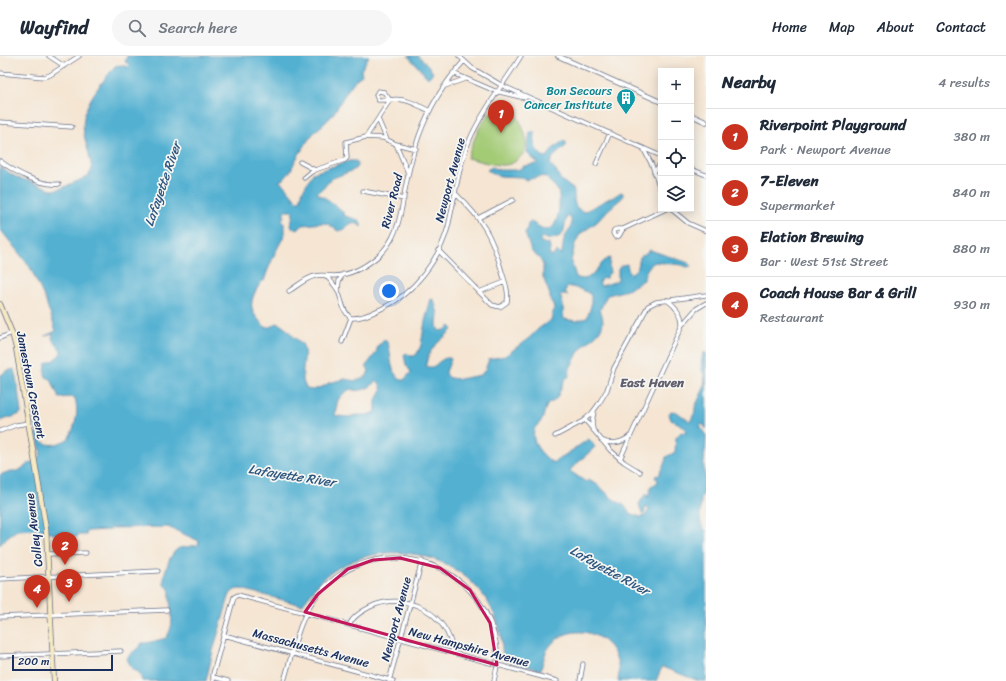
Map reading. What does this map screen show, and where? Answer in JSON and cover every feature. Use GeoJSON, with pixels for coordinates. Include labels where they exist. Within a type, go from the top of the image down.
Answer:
{"type":"FeatureCollection","features":[{"type":"Feature","properties":{"kind":"main road","name":"Jamestown Crescent"},"geometry":{"type":"LineString","coordinates":[[0,304],[12,333],[16,348],[37,472]]}},
{"type":"Feature","properties":{"kind":"main road","name":"Colley Avenue"},"geometry":{"type":"LineString","coordinates":[[37,472],[46,529],[54,681]]}},
{"type":"Feature","properties":{"kind":"street"},"geometry":{"type":"LineString","coordinates":[[49,56],[64,66]]}},
{"type":"Feature","properties":{"kind":"street"},"geometry":{"type":"LineString","coordinates":[[0,73],[44,77],[50,75],[79,56]]}},
{"type":"Feature","properties":{"kind":"street"},"geometry":{"type":"LineString","coordinates":[[459,56],[472,68],[501,85],[532,100]]}},
{"type":"Feature","properties":{"kind":"street","name":"Newport Avenue"},"geometry":{"type":"LineString","coordinates":[[351,318],[357,318],[375,312],[391,304],[406,293],[419,280],[439,251],[448,228],[460,172],[468,144],[496,92],[521,56]]}},
{"type":"Feature","properties":{"kind":"street"},"geometry":{"type":"LineString","coordinates":[[557,56],[658,101]]}},
{"type":"Feature","properties":{"kind":"street","name":"River Road"},"geometry":{"type":"LineString","coordinates":[[289,291],[313,277],[320,275],[326,276],[350,273],[367,265],[385,249],[397,229],[419,137],[430,111],[444,86],[464,61]]}},
{"type":"Feature","properties":{"kind":"street"},"geometry":{"type":"LineString","coordinates":[[453,73],[496,92],[532,100],[556,108],[658,155]]}},
{"type":"Feature","properties":{"kind":"street"},"geometry":{"type":"LineString","coordinates":[[444,86],[466,79]]}},
{"type":"Feature","properties":{"kind":"street"},"geometry":{"type":"LineString","coordinates":[[366,137],[390,100],[397,98],[406,100],[430,111]]}},
{"type":"Feature","properties":{"kind":"street"},"geometry":{"type":"LineString","coordinates":[[694,116],[706,122]]}},
{"type":"Feature","properties":{"kind":"street"},"geometry":{"type":"LineString","coordinates":[[378,119],[387,140]]}},
{"type":"Feature","properties":{"kind":"street"},"geometry":{"type":"LineString","coordinates":[[0,122],[72,127]]}},
{"type":"Feature","properties":{"kind":"street"},"geometry":{"type":"LineString","coordinates":[[596,164],[610,133]]}},
{"type":"Feature","properties":{"kind":"street"},"geometry":{"type":"LineString","coordinates":[[304,178],[315,170],[345,160],[347,158],[346,142],[366,137],[377,137],[416,149]]}},
{"type":"Feature","properties":{"kind":"street"},"geometry":{"type":"LineString","coordinates":[[396,144],[409,174]]}},
{"type":"Feature","properties":{"kind":"street"},"geometry":{"type":"LineString","coordinates":[[644,148],[658,183]]}},
{"type":"Feature","properties":{"kind":"street"},"geometry":{"type":"LineString","coordinates":[[0,161],[23,175],[50,183],[59,184]]}},
{"type":"Feature","properties":{"kind":"street"},"geometry":{"type":"LineString","coordinates":[[300,162],[315,170]]}},
{"type":"Feature","properties":{"kind":"street"},"geometry":{"type":"LineString","coordinates":[[654,172],[658,167]]}},
{"type":"Feature","properties":{"kind":"street"},"geometry":{"type":"LineString","coordinates":[[694,170],[706,175]]}},
{"type":"Feature","properties":{"kind":"street"},"geometry":{"type":"LineString","coordinates":[[363,191],[404,199]]}},
{"type":"Feature","properties":{"kind":"street"},"geometry":{"type":"LineString","coordinates":[[439,251],[492,305],[500,307],[507,302],[508,293],[492,241],[478,218],[456,194]]}},
{"type":"Feature","properties":{"kind":"street"},"geometry":{"type":"LineString","coordinates":[[478,218],[513,200]]}},
{"type":"Feature","properties":{"kind":"street"},"geometry":{"type":"LineString","coordinates":[[623,229],[660,212]]}},
{"type":"Feature","properties":{"kind":"street"},"geometry":{"type":"LineString","coordinates":[[675,212],[688,223],[706,231]]}},
{"type":"Feature","properties":{"kind":"street"},"geometry":{"type":"LineString","coordinates":[[342,342],[351,318],[348,316],[342,304],[338,290],[339,281],[343,274]]}},
{"type":"Feature","properties":{"kind":"street"},"geometry":{"type":"LineString","coordinates":[[326,276],[338,290]]}},
{"type":"Feature","properties":{"kind":"street"},"geometry":{"type":"LineString","coordinates":[[479,292],[505,282]]}},
{"type":"Feature","properties":{"kind":"street"},"geometry":{"type":"LineString","coordinates":[[555,436],[585,420],[595,409],[607,390],[614,368],[645,308],[653,302],[705,296]]}},
{"type":"Feature","properties":{"kind":"street"},"geometry":{"type":"LineString","coordinates":[[667,300],[680,314],[682,318],[682,325]]}},
{"type":"Feature","properties":{"kind":"street"},"geometry":{"type":"LineString","coordinates":[[620,459],[682,325],[696,309],[706,303]]}},
{"type":"Feature","properties":{"kind":"street"},"geometry":{"type":"LineString","coordinates":[[0,338],[12,333]]}},
{"type":"Feature","properties":{"kind":"street"},"geometry":{"type":"LineString","coordinates":[[593,430],[592,422],[595,409]]}},
{"type":"Feature","properties":{"kind":"street"},"geometry":{"type":"LineString","coordinates":[[585,420],[600,439],[620,459],[640,472]]}},
{"type":"Feature","properties":{"kind":"street"},"geometry":{"type":"LineString","coordinates":[[0,431],[16,425],[29,423]]}},
{"type":"Feature","properties":{"kind":"street"},"geometry":{"type":"LineString","coordinates":[[600,439],[609,442],[619,442],[631,435]]}},
{"type":"Feature","properties":{"kind":"street"},"geometry":{"type":"LineString","coordinates":[[48,554],[86,553]]}},
{"type":"Feature","properties":{"kind":"street"},"geometry":{"type":"LineString","coordinates":[[284,681],[305,612],[315,597],[324,587],[341,573],[356,565],[373,560],[392,558],[422,561],[440,568],[456,578],[470,590],[486,614],[493,631],[497,650],[497,665],[494,681]]}},
{"type":"Feature","properties":{"kind":"street","name":"Newport Avenue"},"geometry":{"type":"LineString","coordinates":[[391,681],[422,561]]}},
{"type":"Feature","properties":{"kind":"street"},"geometry":{"type":"LineString","coordinates":[[0,579],[158,571]]}},
{"type":"Feature","properties":{"kind":"street","name":"New Hampshire Avenue"},"geometry":{"type":"LineString","coordinates":[[224,635],[236,595],[239,595],[557,681]]}},
{"type":"Feature","properties":{"kind":"street"},"geometry":{"type":"LineString","coordinates":[[349,624],[360,613],[378,604],[394,601],[411,603],[427,610],[440,622],[449,636],[453,653]]}},
{"type":"Feature","properties":{"kind":"street"},"geometry":{"type":"LineString","coordinates":[[0,617],[167,610]]}},
{"type":"Feature","properties":{"kind":"street"},"geometry":{"type":"LineString","coordinates":[[224,635],[213,679],[228,681]]}},
{"type":"Feature","properties":{"kind":"street","name":"Massachusetts Avenue"},"geometry":{"type":"LineString","coordinates":[[224,635],[391,681]]}},
{"type":"Feature","properties":{"kind":"street"},"geometry":{"type":"LineString","coordinates":[[0,656],[121,651]]}},
{"type":"Feature","properties":{"kind":"street"},"geometry":{"type":"LineString","coordinates":[[580,681],[584,664]]}},
{"type":"Feature","properties":{"kind":"highlighted area"},"geometry":{"type":"Polygon","coordinates":[[[400,558],[440,568],[470,590],[490,623],[497,665],[305,612],[318,594],[348,569],[373,560],[400,558]]]}},
{"type":"Feature","properties":{"kind":"green space"},"geometry":{"type":"Polygon","coordinates":[[[508,101],[524,130],[526,146],[524,153],[515,162],[506,165],[491,164],[467,158],[486,117],[492,111],[508,101]]]}},
{"type":"Feature","properties":{"kind":"water","name":"Lafayette River"},"geometry":{"type":"Polygon","coordinates":[[[127,56],[369,56],[361,70],[362,75],[350,86],[330,117],[312,135],[287,176],[279,181],[297,201],[300,201],[303,190],[313,173],[349,161],[356,161],[358,165],[354,170],[333,178],[317,193],[329,200],[344,213],[345,216],[359,220],[361,227],[358,224],[352,223],[345,229],[338,231],[328,224],[323,223],[303,225],[300,228],[294,229],[291,226],[292,211],[284,211],[284,217],[282,219],[285,227],[285,234],[275,253],[264,281],[262,281],[258,287],[252,301],[254,313],[265,327],[271,327],[277,323],[301,342],[304,351],[303,379],[307,389],[313,390],[327,385],[328,383],[345,379],[356,381],[367,376],[369,370],[366,366],[376,353],[378,345],[382,343],[383,340],[388,343],[394,373],[401,380],[404,380],[411,372],[406,365],[404,355],[406,353],[411,356],[415,356],[418,352],[421,345],[431,299],[434,300],[438,314],[437,325],[439,331],[445,330],[450,326],[453,329],[439,341],[432,350],[426,366],[433,367],[444,359],[450,358],[451,359],[446,372],[450,378],[459,379],[481,375],[485,370],[489,359],[505,356],[551,320],[554,309],[543,277],[543,265],[540,259],[531,251],[525,233],[528,226],[527,224],[530,222],[547,230],[553,227],[558,212],[558,191],[545,177],[524,180],[521,177],[498,176],[487,170],[492,167],[499,170],[518,170],[524,166],[537,164],[537,162],[527,152],[530,132],[535,132],[535,146],[540,154],[545,157],[547,157],[554,148],[565,141],[567,145],[553,157],[550,164],[556,170],[560,179],[574,190],[575,204],[580,210],[584,212],[621,192],[623,193],[623,197],[597,222],[580,234],[575,244],[571,261],[576,277],[582,279],[591,276],[606,260],[610,258],[610,273],[606,278],[603,278],[599,282],[601,286],[611,283],[618,280],[618,268],[627,264],[629,273],[631,274],[638,267],[640,257],[650,250],[690,264],[691,266],[687,267],[682,265],[655,262],[647,270],[644,280],[627,290],[608,295],[606,297],[600,310],[603,318],[600,331],[580,351],[570,368],[568,378],[567,377],[563,383],[558,396],[553,402],[549,403],[542,420],[534,430],[534,440],[545,457],[553,463],[589,439],[595,447],[570,471],[586,482],[588,480],[598,485],[613,499],[625,506],[630,513],[640,517],[645,516],[649,510],[646,506],[644,514],[642,514],[639,504],[645,495],[647,495],[648,498],[651,486],[657,483],[658,479],[655,478],[656,475],[659,476],[666,457],[675,452],[676,438],[681,432],[686,433],[685,428],[671,420],[669,414],[671,411],[677,412],[689,421],[691,420],[704,388],[705,375],[701,364],[703,353],[706,353],[706,429],[703,424],[700,426],[706,437],[704,472],[706,484],[701,499],[700,521],[701,525],[706,531],[706,681],[699,681],[662,667],[656,681],[618,681],[618,665],[613,652],[605,641],[593,635],[581,632],[568,634],[556,640],[546,652],[541,670],[503,660],[499,627],[488,603],[472,583],[452,568],[430,558],[405,553],[380,554],[355,560],[328,575],[316,587],[302,605],[241,589],[235,590],[229,597],[206,681],[142,681],[139,672],[133,670],[127,659],[142,643],[166,638],[171,627],[172,616],[170,592],[164,584],[164,575],[170,558],[175,551],[179,548],[198,545],[199,541],[168,527],[110,528],[110,530],[87,531],[86,535],[77,535],[77,537],[69,538],[39,529],[17,530],[7,537],[0,545],[0,475],[10,471],[18,471],[39,457],[41,454],[33,414],[35,415],[42,441],[48,444],[55,444],[68,439],[75,424],[77,408],[75,398],[59,398],[51,379],[46,377],[45,374],[46,363],[55,360],[61,353],[61,350],[52,339],[53,334],[45,336],[56,331],[45,299],[30,267],[0,229],[0,167],[16,177],[51,190],[60,189],[89,175],[92,170],[84,134],[83,124],[85,114],[92,97],[103,81],[115,66],[121,65],[128,67],[129,64],[125,62],[127,56]],[[569,216],[567,217],[563,233],[561,235],[551,239],[542,237],[540,239],[541,242],[546,244],[549,243],[550,255],[553,256],[557,251],[561,255],[564,239],[570,229],[571,219],[569,216]],[[568,286],[565,291],[568,296],[562,294],[560,296],[564,319],[576,321],[587,318],[591,306],[591,295],[583,290],[568,286]],[[377,381],[361,390],[350,389],[344,393],[339,398],[337,411],[335,413],[336,416],[349,417],[356,415],[367,415],[376,412],[376,399],[381,393],[381,386],[377,381]]]}},
{"type":"Feature","properties":{"kind":"water"},"geometry":{"type":"Polygon","coordinates":[[[408,56],[418,56],[428,65],[433,73],[428,78],[408,56]]]}},
{"type":"Feature","properties":{"kind":"water"},"geometry":{"type":"Polygon","coordinates":[[[14,369],[21,413],[0,421],[0,376],[6,371],[14,369]]]}},
{"type":"Feature","properties":{"kind":"place","name":"Bon Secours Cancer Institute"},"geometry":{"type":"Point","coordinates":[626,115]}},
{"type":"Feature","properties":{"kind":"place","name":"Riverpoint Playground"},"geometry":{"type":"Point","coordinates":[501,133]}},
{"type":"Feature","properties":{"kind":"place","name":"7-Eleven"},"geometry":{"type":"Point","coordinates":[65,565]}},
{"type":"Feature","properties":{"kind":"place","name":"Elation Brewing"},"geometry":{"type":"Point","coordinates":[69,602]}},
{"type":"Feature","properties":{"kind":"place","name":"Coach House Bar & Grill"},"geometry":{"type":"Point","coordinates":[37,608]}},
{"type":"Feature","properties":{"kind":"district","name":"East Haven"},"geometry":{"type":"Point","coordinates":[652,382]}}]}
